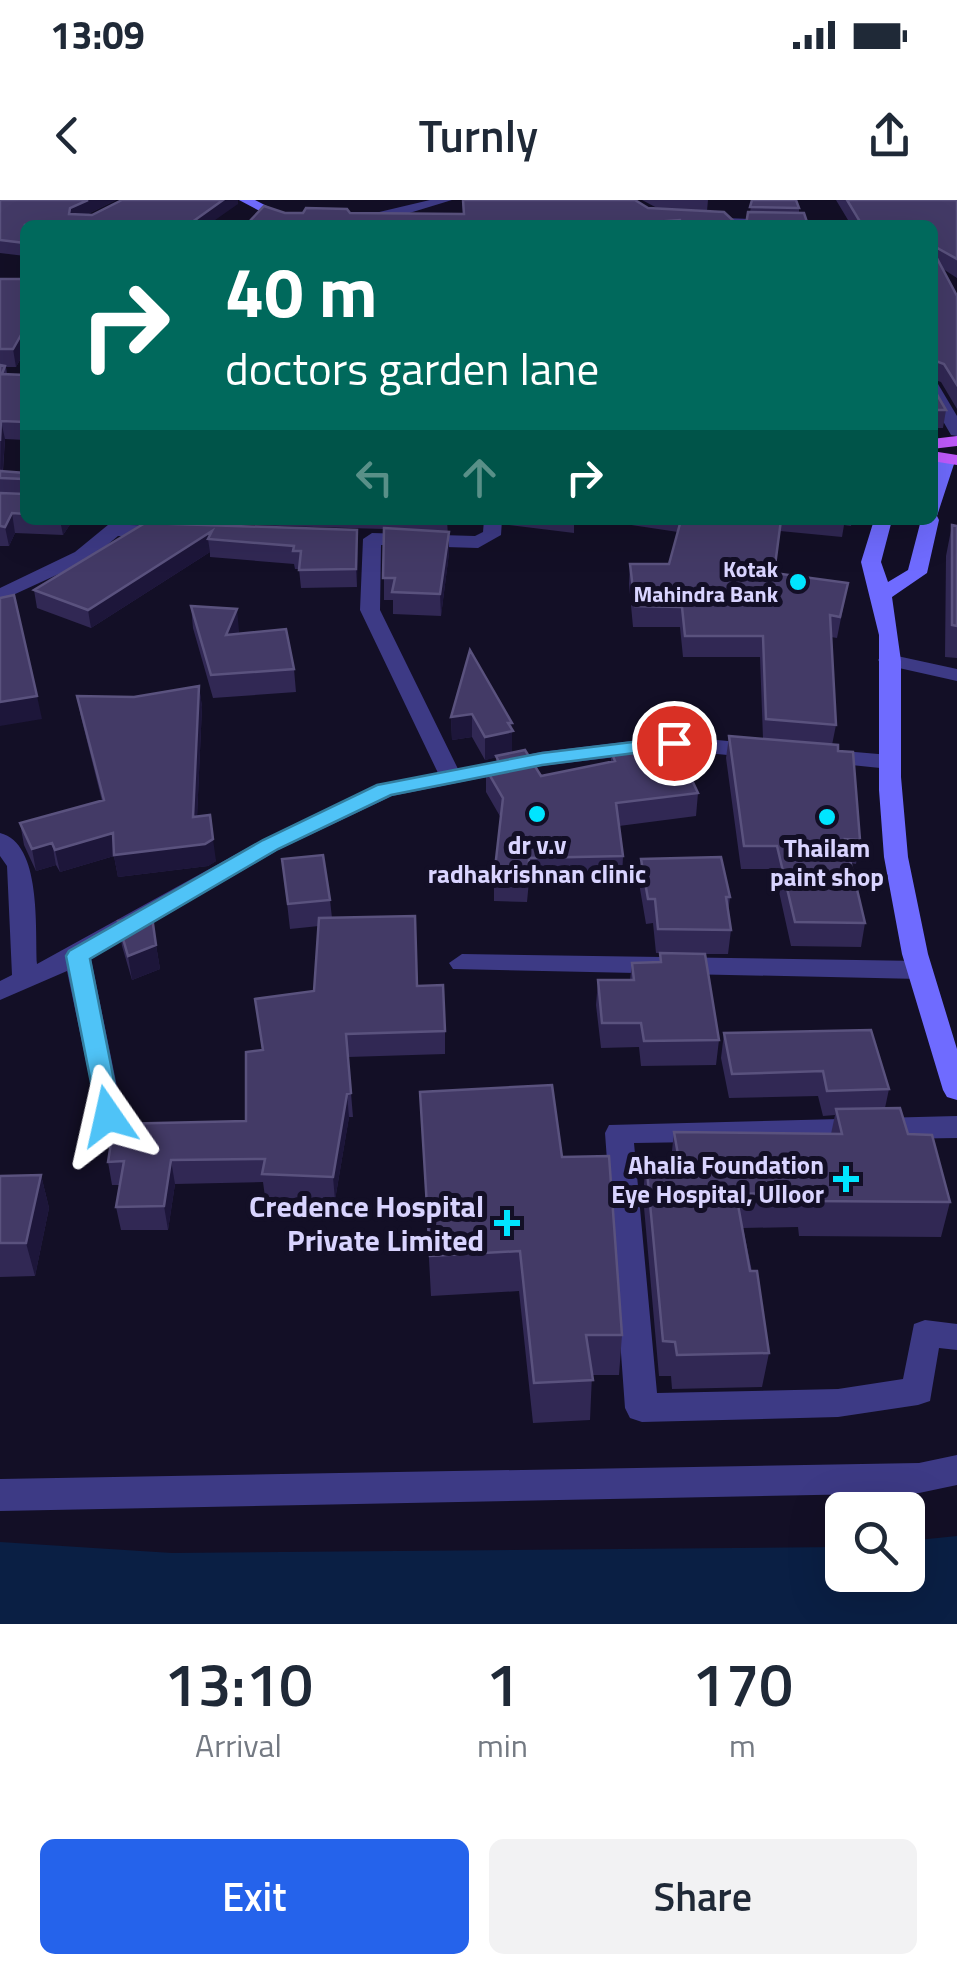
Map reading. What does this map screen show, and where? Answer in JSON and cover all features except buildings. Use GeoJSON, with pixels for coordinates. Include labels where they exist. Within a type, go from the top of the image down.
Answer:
{"type":"FeatureCollection","features":[{"type":"Feature","properties":{"kind":"main road"},"geometry":{"type":"LineString","coordinates":[[245,200],[287,220]]}},
{"type":"Feature","properties":{"kind":"main road"},"geometry":{"type":"LineString","coordinates":[[881,525],[870,562],[885,593],[898,871],[920,970],[952,1062],[957,1090]]}},
{"type":"Feature","properties":{"kind":"main road"},"geometry":{"type":"LineString","coordinates":[[885,593],[917,572],[929,525]]}},
{"type":"Feature","properties":{"kind":"street"},"geometry":{"type":"LineString","coordinates":[[370,220],[446,200]]}},
{"type":"Feature","properties":{"kind":"street"},"geometry":{"type":"LineString","coordinates":[[938,397],[957,431]]}},
{"type":"Feature","properties":{"kind":"street"},"geometry":{"type":"LineString","coordinates":[[0,595],[82,556],[119,525],[192,533]]}},
{"type":"Feature","properties":{"kind":"street"},"geometry":{"type":"LineString","coordinates":[[450,775],[370,610],[362,539],[478,542],[492,536],[493,525]]}},
{"type":"Feature","properties":{"kind":"street"},"geometry":{"type":"LineString","coordinates":[[888,660],[957,675]]}},
{"type":"Feature","properties":{"kind":"street"},"geometry":{"type":"LineString","coordinates":[[0,991],[77,956],[270,845],[385,790],[542,759],[674,743],[890,762]]}},
{"type":"Feature","properties":{"kind":"street"},"geometry":{"type":"LineString","coordinates":[[0,840],[18,865],[25,980]]}},
{"type":"Feature","properties":{"kind":"street"},"geometry":{"type":"LineString","coordinates":[[77,956],[108,1116]]}},
{"type":"Feature","properties":{"kind":"street"},"geometry":{"type":"LineString","coordinates":[[462,963],[920,970]]}},
{"type":"Feature","properties":{"kind":"street"},"geometry":{"type":"LineString","coordinates":[[957,1126],[619,1133],[642,1408],[838,1403],[918,1391],[926,1334],[957,1336]]}},
{"type":"Feature","properties":{"kind":"street"},"geometry":{"type":"LineString","coordinates":[[0,1496],[919,1478],[957,1470]]}},
{"type":"Feature","properties":{"kind":"waterway"},"geometry":{"type":"LineString","coordinates":[[0,1588],[172,1600],[842,1594],[957,1582]]}},
{"type":"Feature","properties":{"kind":"place","name":"Kotak Mahindra Bank"},"geometry":{"type":"Point","coordinates":[798,582]}},
{"type":"Feature","properties":{"kind":"place","name":"dr v.v radhakrishnan clinic"},"geometry":{"type":"Point","coordinates":[537,814]}},
{"type":"Feature","properties":{"kind":"place","name":"Thailam paint shop"},"geometry":{"type":"Point","coordinates":[827,817]}},
{"type":"Feature","properties":{"kind":"place","name":"Ahalia Foundation Eye Hospital, Ulloor"},"geometry":{"type":"Point","coordinates":[846,1179]}},
{"type":"Feature","properties":{"kind":"place","name":"Credence Hospital Private Limited"},"geometry":{"type":"Point","coordinates":[507,1223]}},
{"type":"Feature","properties":{"kind":"route"},"geometry":{"type":"LineString","coordinates":[[108,1116],[77,956],[270,845],[385,790],[542,759],[674,743]]}}]}
